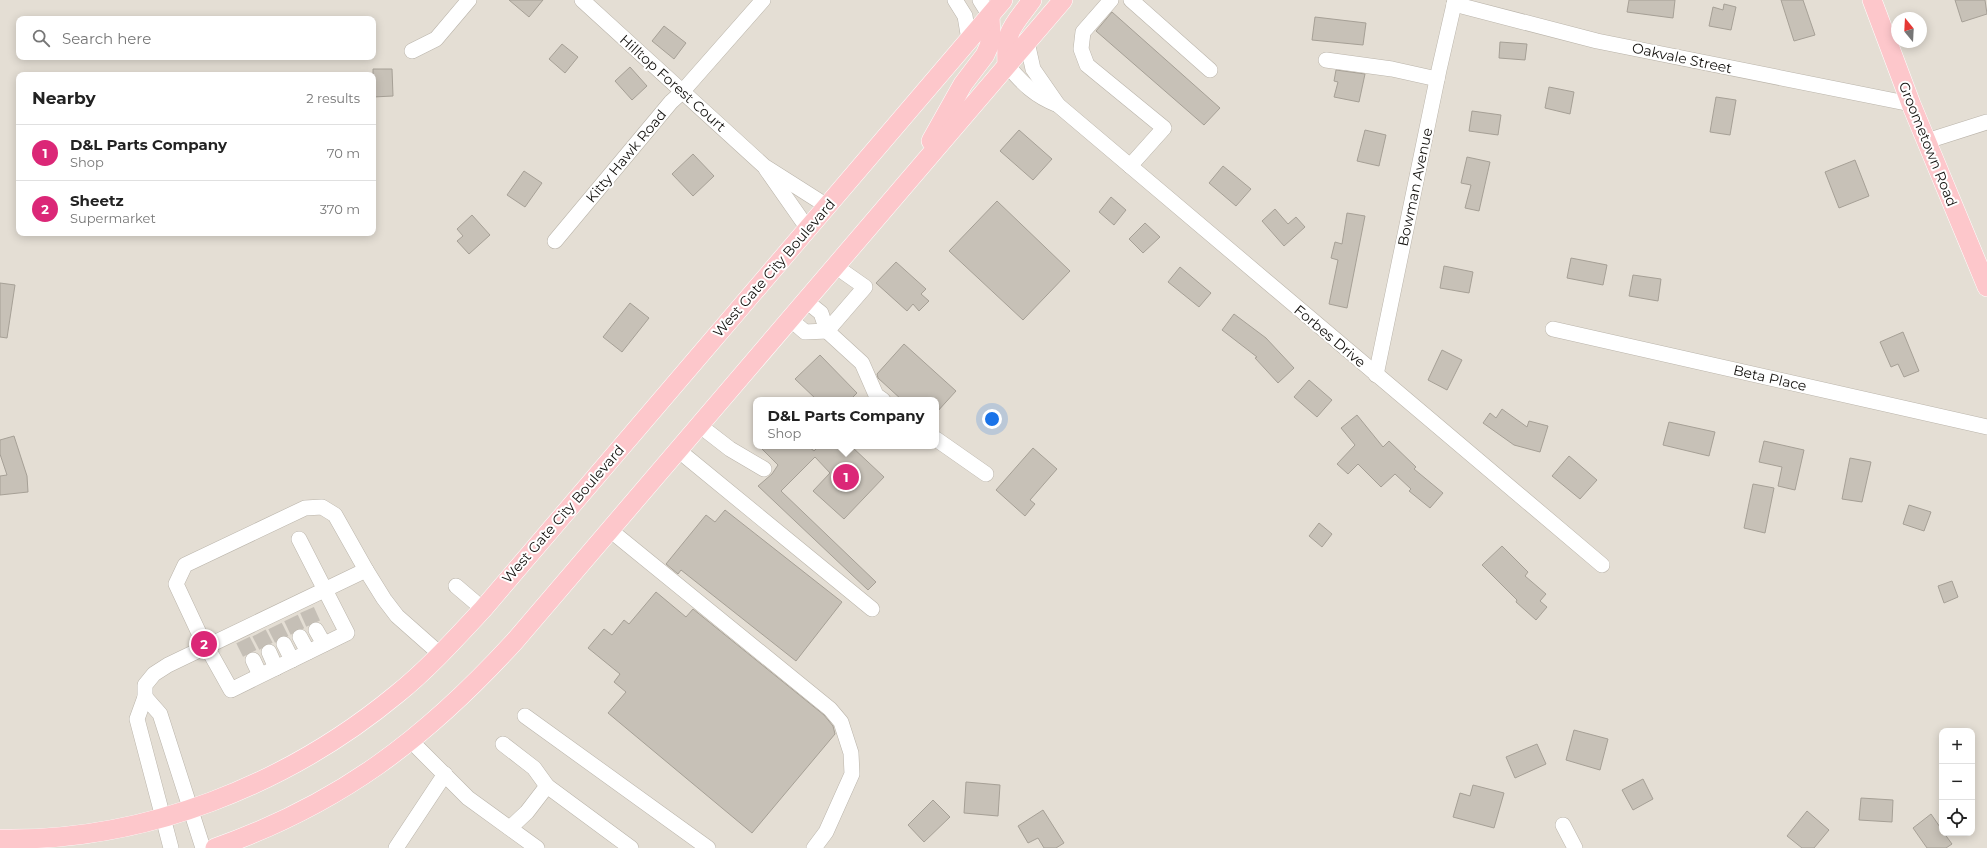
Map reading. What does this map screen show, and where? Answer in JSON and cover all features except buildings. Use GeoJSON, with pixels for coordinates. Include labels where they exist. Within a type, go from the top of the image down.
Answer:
{"type":"FeatureCollection","features":[{"type":"Feature","properties":{"kind":"main road","name":"West Gate City Boulevard"},"geometry":{"type":"LineString","coordinates":[[0,839],[46,837],[126,827],[191,809],[240,791],[273,776],[339,738],[398,693],[440,654],[483,609],[1003,0]]}},
{"type":"Feature","properties":{"kind":"main road"},"geometry":{"type":"LineString","coordinates":[[1007,65],[1007,37],[1032,0]]}},
{"type":"Feature","properties":{"kind":"main road"},"geometry":{"type":"LineString","coordinates":[[215,848],[258,833],[330,797],[364,775],[428,728],[486,672],[610,530],[1063,0]]}},
{"type":"Feature","properties":{"kind":"main road","name":"Groometown Road"},"geometry":{"type":"LineString","coordinates":[[1872,0],[1911,104],[1987,287]]}},
{"type":"Feature","properties":{"kind":"main road"},"geometry":{"type":"LineString","coordinates":[[910,178],[963,84],[985,55],[991,36],[990,16]]}},
{"type":"Feature","properties":{"kind":"street"},"geometry":{"type":"LineString","coordinates":[[412,51],[436,40],[469,0]]}},
{"type":"Feature","properties":{"kind":"street","name":"Hilltop Forest Court"},"geometry":{"type":"LineString","coordinates":[[582,0],[764,166],[827,206]]}},
{"type":"Feature","properties":{"kind":"street","name":"Kitty Hawk Road"},"geometry":{"type":"LineString","coordinates":[[554,241],[671,102],[682,92],[763,0]]}},
{"type":"Feature","properties":{"kind":"street"},"geometry":{"type":"LineString","coordinates":[[954,0],[965,16],[969,40]]}},
{"type":"Feature","properties":{"kind":"street"},"geometry":{"type":"LineString","coordinates":[[980,0],[990,16]]}},
{"type":"Feature","properties":{"kind":"street"},"geometry":{"type":"LineString","coordinates":[[1111,0],[1083,32],[1081,49],[1087,65],[1164,128],[1130,166]]}},
{"type":"Feature","properties":{"kind":"street"},"geometry":{"type":"LineString","coordinates":[[1131,0],[1210,70]]}},
{"type":"Feature","properties":{"kind":"street","name":"Oakvale Street"},"geometry":{"type":"LineString","coordinates":[[1455,2],[1597,41],[1911,104]]}},
{"type":"Feature","properties":{"kind":"street","name":"Bowman Avenue"},"geometry":{"type":"LineString","coordinates":[[1376,375],[1437,79],[1455,2]]}},
{"type":"Feature","properties":{"kind":"street","name":"Forbes Drive"},"geometry":{"type":"LineString","coordinates":[[1027,42],[1034,69],[1058,105],[1602,565]]}},
{"type":"Feature","properties":{"kind":"street"},"geometry":{"type":"LineString","coordinates":[[1326,60],[1392,69],[1437,79]]}},
{"type":"Feature","properties":{"kind":"street","name":"Forbes Drive"},"geometry":{"type":"LineString","coordinates":[[1007,65],[1020,81],[1040,98],[1058,105]]}},
{"type":"Feature","properties":{"kind":"street"},"geometry":{"type":"LineString","coordinates":[[1927,141],[1987,122]]}},
{"type":"Feature","properties":{"kind":"street","name":"Hilltop Forest Court"},"geometry":{"type":"LineString","coordinates":[[764,166],[808,229]]}},
{"type":"Feature","properties":{"kind":"street"},"geometry":{"type":"LineString","coordinates":[[790,319],[805,332],[827,331],[864,287],[835,266]]}},
{"type":"Feature","properties":{"kind":"street"},"geometry":{"type":"LineString","coordinates":[[806,301],[821,313],[827,331],[862,363],[876,395],[879,397]]}},
{"type":"Feature","properties":{"kind":"street","name":"Beta Place"},"geometry":{"type":"LineString","coordinates":[[1553,329],[1987,427]]}},
{"type":"Feature","properties":{"kind":"street"},"geometry":{"type":"LineString","coordinates":[[699,425],[730,449],[764,469]]}},
{"type":"Feature","properties":{"kind":"street"},"geometry":{"type":"LineString","coordinates":[[939,441],[986,474]]}},
{"type":"Feature","properties":{"kind":"street"},"geometry":{"type":"LineString","coordinates":[[678,450],[872,608]]}},
{"type":"Feature","properties":{"kind":"street"},"geometry":{"type":"LineString","coordinates":[[299,539],[348,633],[231,690],[198,631],[176,584],[185,565],[304,508],[322,507],[335,515],[384,599],[397,616],[440,654]]}},
{"type":"Feature","properties":{"kind":"street"},"geometry":{"type":"LineString","coordinates":[[610,530],[830,709],[841,722],[851,752],[852,774],[826,832],[814,848]]}},
{"type":"Feature","properties":{"kind":"street"},"geometry":{"type":"LineString","coordinates":[[170,848],[137,719],[145,697],[146,685],[154,674],[168,665],[208,647],[242,636],[289,614],[326,591],[366,570]]}},
{"type":"Feature","properties":{"kind":"street"},"geometry":{"type":"LineString","coordinates":[[456,586],[483,609]]}},
{"type":"Feature","properties":{"kind":"street"},"geometry":{"type":"LineString","coordinates":[[316,630],[324,644]]}},
{"type":"Feature","properties":{"kind":"street"},"geometry":{"type":"LineString","coordinates":[[300,637],[308,652]]}},
{"type":"Feature","properties":{"kind":"street"},"geometry":{"type":"LineString","coordinates":[[284,644],[292,660]]}},
{"type":"Feature","properties":{"kind":"street"},"geometry":{"type":"LineString","coordinates":[[269,652],[276,668]]}},
{"type":"Feature","properties":{"kind":"street"},"geometry":{"type":"LineString","coordinates":[[253,660],[260,676]]}},
{"type":"Feature","properties":{"kind":"street"},"geometry":{"type":"LineString","coordinates":[[145,697],[160,714],[203,848]]}},
{"type":"Feature","properties":{"kind":"street"},"geometry":{"type":"LineString","coordinates":[[525,716],[708,848]]}},
{"type":"Feature","properties":{"kind":"street"},"geometry":{"type":"LineString","coordinates":[[411,741],[468,798],[537,848]]}},
{"type":"Feature","properties":{"kind":"street"},"geometry":{"type":"LineString","coordinates":[[503,744],[534,768],[546,786],[631,848]]}},
{"type":"Feature","properties":{"kind":"street"},"geometry":{"type":"LineString","coordinates":[[396,848],[444,774]]}},
{"type":"Feature","properties":{"kind":"street"},"geometry":{"type":"LineString","coordinates":[[510,828],[527,812],[546,786]]}},
{"type":"Feature","properties":{"kind":"street"},"geometry":{"type":"LineString","coordinates":[[1563,825],[1575,848]]}},
{"type":"Feature","properties":{"kind":"tunnel"},"geometry":{"type":"LineString","coordinates":[[307,610],[316,630]]}},
{"type":"Feature","properties":{"kind":"tunnel"},"geometry":{"type":"LineString","coordinates":[[291,618],[300,637]]}},
{"type":"Feature","properties":{"kind":"tunnel"},"geometry":{"type":"LineString","coordinates":[[275,626],[284,644]]}},
{"type":"Feature","properties":{"kind":"tunnel"},"geometry":{"type":"LineString","coordinates":[[259,633],[269,652]]}},
{"type":"Feature","properties":{"kind":"tunnel"},"geometry":{"type":"LineString","coordinates":[[243,640],[253,660]]}},
{"type":"Feature","properties":{"kind":"place","name":"D&L Parts Company"},"geometry":{"type":"Point","coordinates":[846,477]}},
{"type":"Feature","properties":{"kind":"place","name":"Sheetz"},"geometry":{"type":"Point","coordinates":[204,644]}}]}
